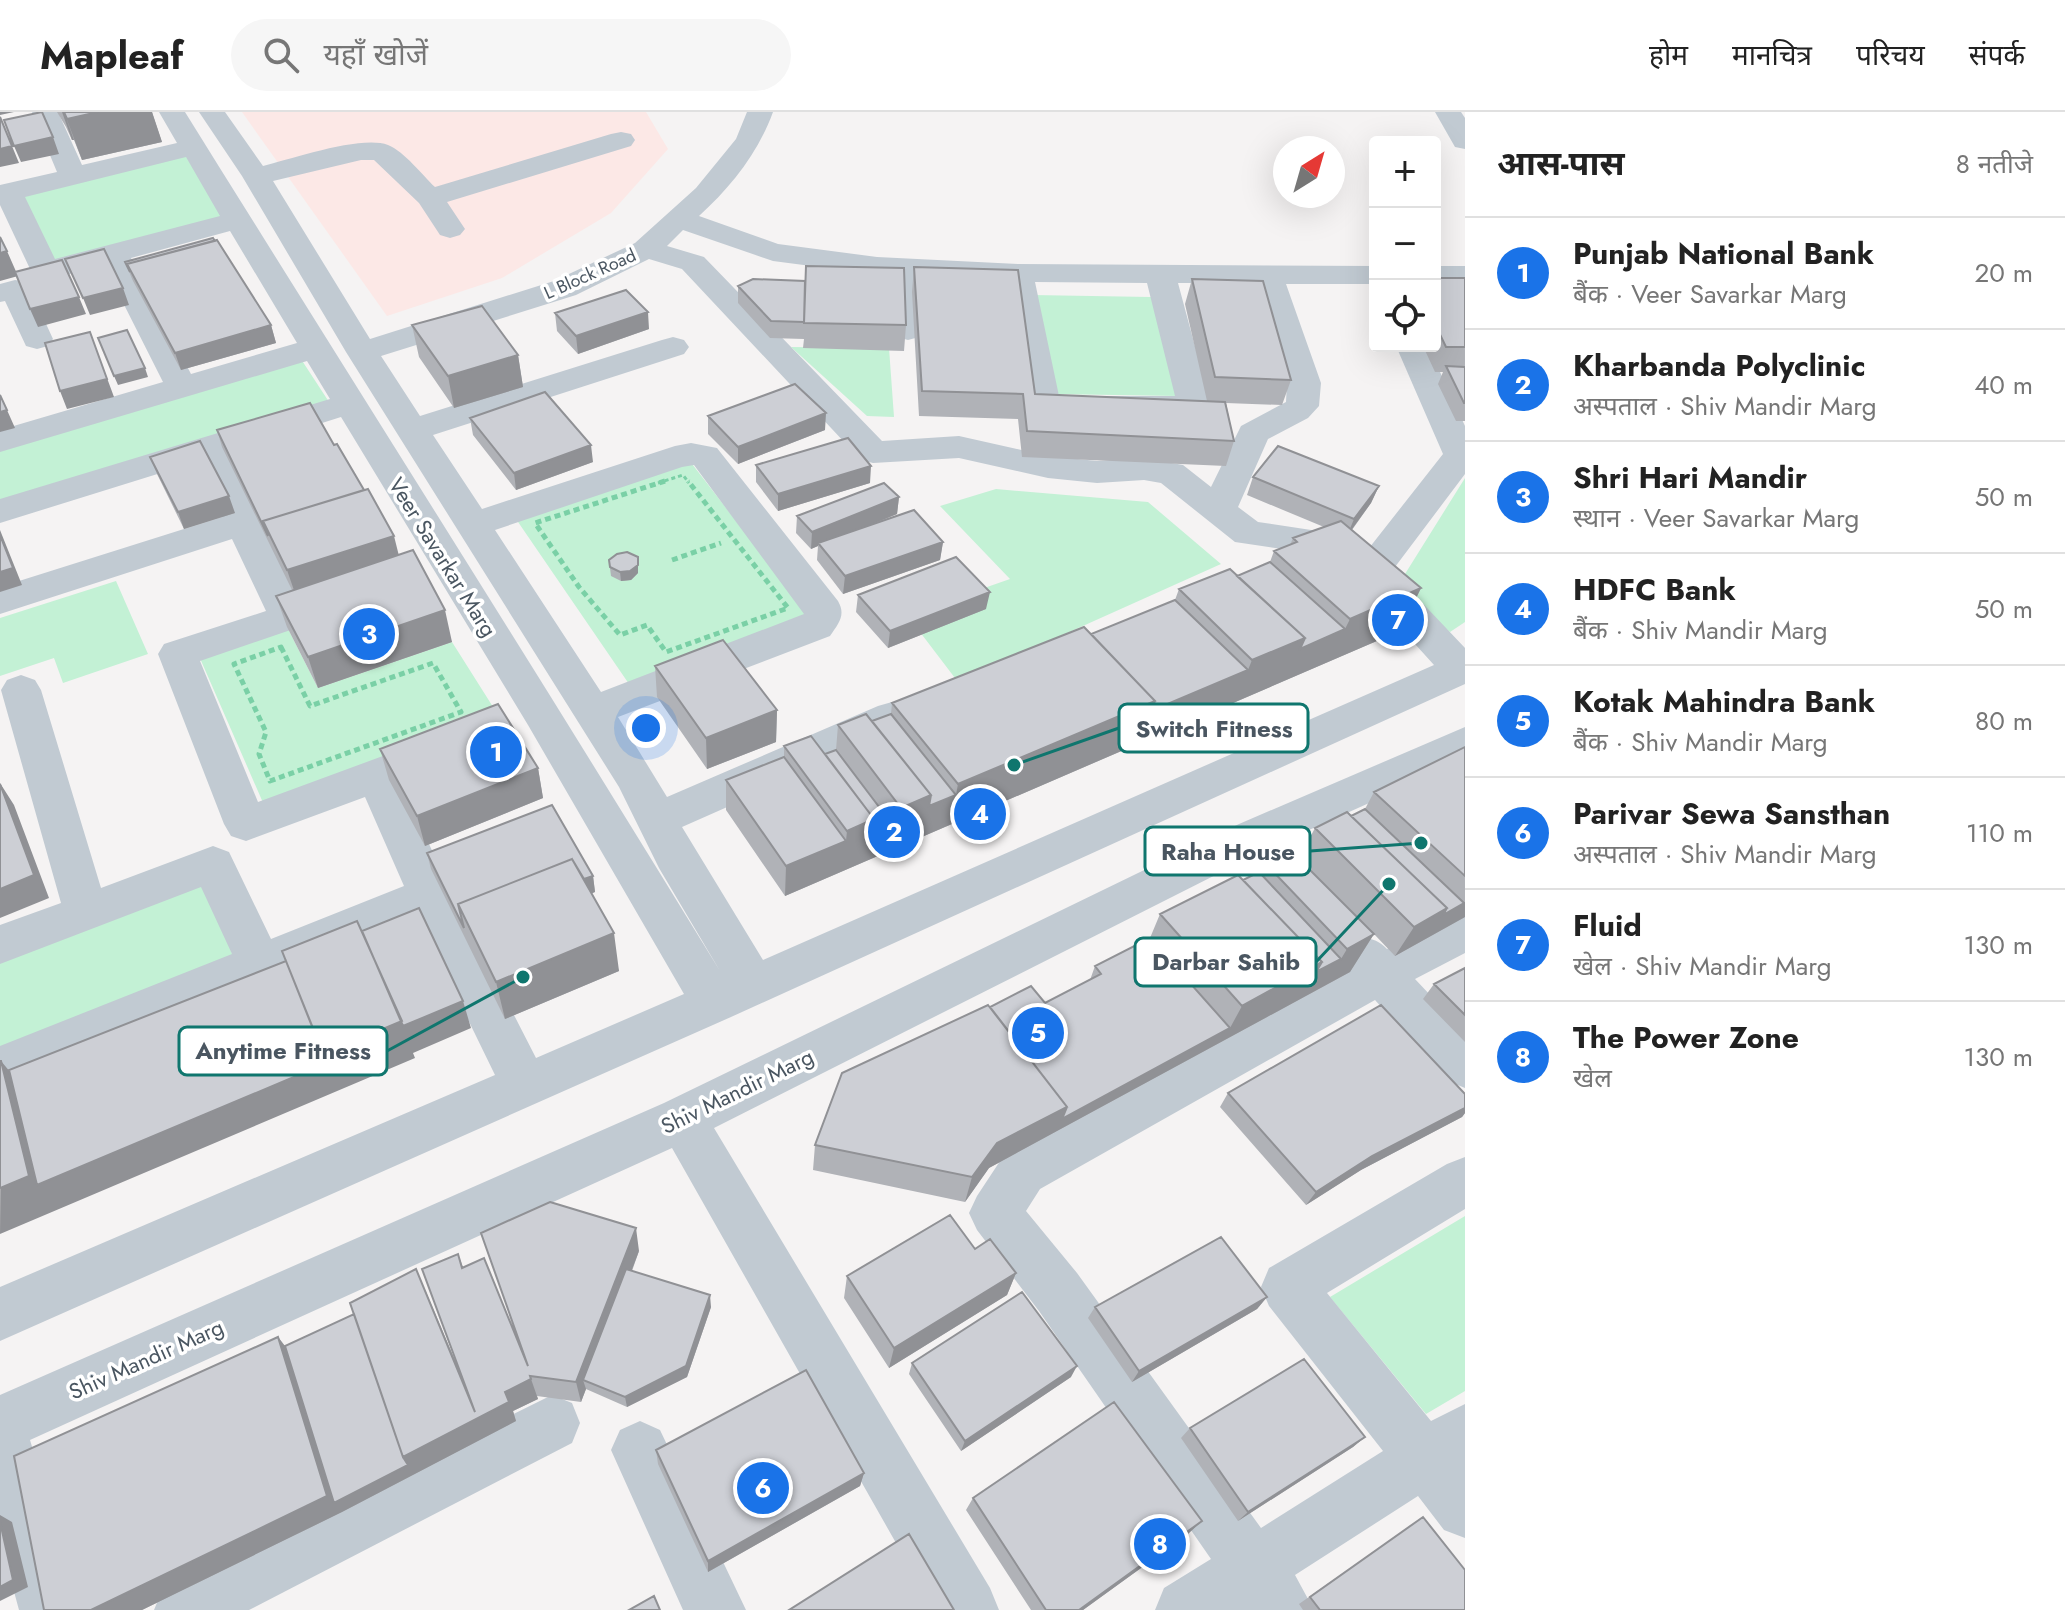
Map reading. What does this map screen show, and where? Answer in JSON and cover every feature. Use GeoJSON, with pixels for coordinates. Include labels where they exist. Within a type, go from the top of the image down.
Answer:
{"type":"FeatureCollection","features":[{"type":"Feature","properties":{"kind":"street"},"geometry":{"type":"LineString","coordinates":[[15,119],[46,112],[73,176]]}},
{"type":"Feature","properties":{"kind":"street","name":"Veer Savarkar Marg"},"geometry":{"type":"LineString","coordinates":[[172,112],[349,404],[433,569],[500,721],[734,994]]}},
{"type":"Feature","properties":{"kind":"street","name":"Veer Savarkar Marg"},"geometry":{"type":"LineString","coordinates":[[212,112],[256,176],[362,352],[637,780],[675,856],[734,994]]}},
{"type":"Feature","properties":{"kind":"street","name":"L Block Road"},"geometry":{"type":"LineString","coordinates":[[362,352],[565,288],[646,249],[706,194],[749,141],[760,112]]}},
{"type":"Feature","properties":{"kind":"street"},"geometry":{"type":"LineString","coordinates":[[1448,112],[1465,141]]}},
{"type":"Feature","properties":{"kind":"street"},"geometry":{"type":"LineString","coordinates":[[430,198],[621,140]]}},
{"type":"Feature","properties":{"kind":"street"},"geometry":{"type":"LineString","coordinates":[[193,147],[8,192],[46,271],[238,220]]}},
{"type":"Feature","properties":{"kind":"street"},"geometry":{"type":"LineString","coordinates":[[256,176],[361,152],[381,152],[430,198],[450,229]]}},
{"type":"Feature","properties":{"kind":"street"},"geometry":{"type":"LineString","coordinates":[[679,219],[773,252],[902,267],[1018,273],[1369,275]]}},
{"type":"Feature","properties":{"kind":"street"},"geometry":{"type":"LineString","coordinates":[[0,1314],[734,994],[1463,669],[1371,572],[1355,560],[1318,542],[1248,533],[1171,473],[1144,469],[1097,472],[1048,467],[959,447],[873,452],[693,263],[646,249]]}},
{"type":"Feature","properties":{"kind":"street"},"geometry":{"type":"LineString","coordinates":[[113,253],[182,388]]}},
{"type":"Feature","properties":{"kind":"street"},"geometry":{"type":"LineString","coordinates":[[902,267],[908,330]]}},
{"type":"Feature","properties":{"kind":"street"},"geometry":{"type":"LineString","coordinates":[[1018,273],[1044,406],[1194,406],[1160,274]]}},
{"type":"Feature","properties":{"kind":"street"},"geometry":{"type":"LineString","coordinates":[[1219,509],[1253,434],[1260,426],[1293,414],[1302,406],[1304,383],[1267,274]]}},
{"type":"Feature","properties":{"kind":"street"},"geometry":{"type":"LineString","coordinates":[[1441,275],[1465,275]]}},
{"type":"Feature","properties":{"kind":"street"},"geometry":{"type":"LineString","coordinates":[[0,293],[15,289],[37,339]]}},
{"type":"Feature","properties":{"kind":"street"},"geometry":{"type":"LineString","coordinates":[[412,430],[673,347]]}},
{"type":"Feature","properties":{"kind":"street"},"geometry":{"type":"LineString","coordinates":[[0,441],[316,348]]}},
{"type":"Feature","properties":{"kind":"street"},"geometry":{"type":"LineString","coordinates":[[1371,572],[1463,455],[1415,352]]}},
{"type":"Feature","properties":{"kind":"street"},"geometry":{"type":"LineString","coordinates":[[0,511],[349,404]]}},
{"type":"Feature","properties":{"kind":"street"},"geometry":{"type":"LineString","coordinates":[[207,448],[288,617]]}},
{"type":"Feature","properties":{"kind":"street"},"geometry":{"type":"LineString","coordinates":[[473,525],[675,457],[691,454],[705,456],[824,610],[816,626],[593,711]]}},
{"type":"Feature","properties":{"kind":"street"},"geometry":{"type":"LineString","coordinates":[[0,601],[241,523]]}},
{"type":"Feature","properties":{"kind":"street"},"geometry":{"type":"LineString","coordinates":[[376,588],[178,654],[246,824],[376,775],[500,721]]}},
{"type":"Feature","properties":{"kind":"street"},"geometry":{"type":"LineString","coordinates":[[21,690],[86,912]]}},
{"type":"Feature","properties":{"kind":"street"},"geometry":{"type":"LineString","coordinates":[[656,820],[930,701]]}},
{"type":"Feature","properties":{"kind":"street","name":"Shiv Mandir Marg"},"geometry":{"type":"LineString","coordinates":[[0,1424],[682,1119],[1254,836],[1465,742]]}},
{"type":"Feature","properties":{"kind":"street"},"geometry":{"type":"LineString","coordinates":[[376,775],[430,895],[525,1086]]}},
{"type":"Feature","properties":{"kind":"street"},"geometry":{"type":"LineString","coordinates":[[1254,836],[1287,872]]}},
{"type":"Feature","properties":{"kind":"street"},"geometry":{"type":"LineString","coordinates":[[0,945],[213,864],[260,965]]}},
{"type":"Feature","properties":{"kind":"street"},"geometry":{"type":"LineString","coordinates":[[0,1068],[430,895]]}},
{"type":"Feature","properties":{"kind":"street"},"geometry":{"type":"LineString","coordinates":[[1340,930],[1465,1066]]}},
{"type":"Feature","properties":{"kind":"street"},"geometry":{"type":"LineString","coordinates":[[1268,1589],[1058,1292],[995,1213],[1022,1172],[1352,989],[1465,931]]}},
{"type":"Feature","properties":{"kind":"street"},"geometry":{"type":"LineString","coordinates":[[682,1119],[968,1610]]}},
{"type":"Feature","properties":{"kind":"street"},"geometry":{"type":"LineString","coordinates":[[1465,1181],[1288,1287],[1445,1446],[1465,1509]]}},
{"type":"Feature","properties":{"kind":"street"},"geometry":{"type":"LineString","coordinates":[[185,1610],[552,1423]]}},
{"type":"Feature","properties":{"kind":"street"},"geometry":{"type":"LineString","coordinates":[[0,1436],[50,1610]]}},
{"type":"Feature","properties":{"kind":"street"},"geometry":{"type":"LineString","coordinates":[[1186,1610],[1268,1589],[1445,1446]]}},
{"type":"Feature","properties":{"kind":"street"},"geometry":{"type":"LineString","coordinates":[[640,1450],[715,1610]]}},
{"type":"Feature","properties":{"kind":"path"},"geometry":{"type":"LineString","coordinates":[[683,475],[733,539],[788,608],[666,652],[647,625],[620,635],[579,587],[535,523],[683,475]]}},
{"type":"Feature","properties":{"kind":"path"},"geometry":{"type":"LineString","coordinates":[[672,560],[733,539]]}},
{"type":"Feature","properties":{"kind":"path"},"geometry":{"type":"LineString","coordinates":[[281,647],[310,706],[433,663],[500,721],[270,781],[259,754],[266,732],[234,664],[281,647]]}},
{"type":"Feature","properties":{"kind":"shaded area"},"geometry":{"type":"Polygon","coordinates":[[[242,112],[646,112],[668,149],[611,213],[502,278],[387,316],[242,112]]]}},
{"type":"Feature","properties":{"kind":"green space"},"geometry":{"type":"Polygon","coordinates":[[[184,153],[226,219],[53,264],[19,193],[184,153]]]}},
{"type":"Feature","properties":{"kind":"green space"},"geometry":{"type":"Polygon","coordinates":[[[1032,295],[1151,297],[1178,396],[1050,394],[1032,295]]]}},
{"type":"Feature","properties":{"kind":"green space"},"geometry":{"type":"Polygon","coordinates":[[[791,347],[889,348],[894,417],[867,416],[791,347]]]}},
{"type":"Feature","properties":{"kind":"green space"},"geometry":{"type":"Polygon","coordinates":[[[299,356],[331,405],[0,508],[0,446],[299,356]]]}},
{"type":"Feature","properties":{"kind":"green space"},"geometry":{"type":"Polygon","coordinates":[[[689,460],[808,614],[629,684],[516,519],[689,460]]]}},
{"type":"Feature","properties":{"kind":"green space"},"geometry":{"type":"Polygon","coordinates":[[[1465,478],[1465,622],[1450,632],[1395,590],[1465,478]]]}},
{"type":"Feature","properties":{"kind":"green space"},"geometry":{"type":"Polygon","coordinates":[[[996,489],[1148,502],[1221,564],[958,682],[907,615],[1010,579],[940,506],[996,489]]]}},
{"type":"Feature","properties":{"kind":"green space"},"geometry":{"type":"Polygon","coordinates":[[[116,581],[148,654],[63,683],[54,658],[0,676],[0,618],[116,581]]]}},
{"type":"Feature","properties":{"kind":"green space"},"geometry":{"type":"Polygon","coordinates":[[[287,627],[318,688],[452,642],[500,718],[264,805],[199,656],[287,627]]]}},
{"type":"Feature","properties":{"kind":"green space"},"geometry":{"type":"Polygon","coordinates":[[[205,877],[235,962],[0,1053],[0,952],[205,877]]]}},
{"type":"Feature","properties":{"kind":"green space"},"geometry":{"type":"Polygon","coordinates":[[[1465,1216],[1465,1391],[1426,1414],[1330,1297],[1465,1216]]]}},
{"type":"Feature","properties":{"kind":"building"},"geometry":{"type":"Polygon","coordinates":[[[42,112],[53,137],[14,146],[4,120],[42,112]]]}},
{"type":"Feature","properties":{"kind":"building"},"geometry":{"type":"Polygon","coordinates":[[[64,112],[98,112],[67,119],[64,112]]]}},
{"type":"Feature","properties":{"kind":"building"},"geometry":{"type":"Polygon","coordinates":[[[0,117],[12,146],[0,149],[0,117]]]}},
{"type":"Feature","properties":{"kind":"building"},"geometry":{"type":"Polygon","coordinates":[[[0,237],[7,251],[0,253],[0,237]]]}},
{"type":"Feature","properties":{"kind":"building"},"geometry":{"type":"Polygon","coordinates":[[[213,238],[215,241],[127,264],[130,272],[125,262],[213,238]]]}},
{"type":"Feature","properties":{"kind":"building"},"geometry":{"type":"Polygon","coordinates":[[[217,240],[271,325],[175,353],[127,264],[217,240]]]}},
{"type":"Feature","properties":{"kind":"building"},"geometry":{"type":"Polygon","coordinates":[[[104,249],[123,288],[83,298],[65,259],[104,249]]]}},
{"type":"Feature","properties":{"kind":"building"},"geometry":{"type":"Polygon","coordinates":[[[62,260],[79,297],[30,309],[15,272],[62,260]]]}},
{"type":"Feature","properties":{"kind":"building"},"geometry":{"type":"Polygon","coordinates":[[[806,266],[904,268],[906,325],[804,323],[806,266]]]}},
{"type":"Feature","properties":{"kind":"building"},"geometry":{"type":"Polygon","coordinates":[[[914,267],[1018,270],[1035,394],[1225,402],[1234,441],[1027,431],[1023,394],[922,391],[914,267]]]}},
{"type":"Feature","properties":{"kind":"building"},"geometry":{"type":"Polygon","coordinates":[[[1441,278],[1465,278],[1465,347],[1446,347],[1441,337],[1441,278]]]}},
{"type":"Feature","properties":{"kind":"building"},"geometry":{"type":"Polygon","coordinates":[[[753,279],[805,281],[804,322],[771,321],[738,286],[753,279]]]}},
{"type":"Feature","properties":{"kind":"building"},"geometry":{"type":"Polygon","coordinates":[[[1192,279],[1263,281],[1291,380],[1215,377],[1192,279]]]}},
{"type":"Feature","properties":{"kind":"building"},"geometry":{"type":"Polygon","coordinates":[[[626,290],[648,312],[576,336],[555,313],[626,290]]]}},
{"type":"Feature","properties":{"kind":"building"},"geometry":{"type":"Polygon","coordinates":[[[482,306],[518,355],[448,376],[412,325],[482,306]]]}},
{"type":"Feature","properties":{"kind":"building"},"geometry":{"type":"Polygon","coordinates":[[[127,330],[145,368],[114,376],[98,338],[127,330]]]}},
{"type":"Feature","properties":{"kind":"building"},"geometry":{"type":"Polygon","coordinates":[[[90,332],[107,379],[60,391],[45,343],[90,332]]]}},
{"type":"Feature","properties":{"kind":"building"},"geometry":{"type":"Polygon","coordinates":[[[1446,366],[1465,367],[1465,403],[1464,403],[1446,366]]]}},
{"type":"Feature","properties":{"kind":"building"},"geometry":{"type":"Polygon","coordinates":[[[795,384],[826,413],[738,447],[708,416],[795,384]]]}},
{"type":"Feature","properties":{"kind":"building"},"geometry":{"type":"Polygon","coordinates":[[[545,392],[591,445],[514,473],[470,418],[545,392]]]}},
{"type":"Feature","properties":{"kind":"building"},"geometry":{"type":"Polygon","coordinates":[[[0,395],[7,410],[0,412],[0,395]]]}},
{"type":"Feature","properties":{"kind":"building"},"geometry":{"type":"Polygon","coordinates":[[[310,403],[364,490],[263,521],[268,536],[217,430],[310,403]]]}},
{"type":"Feature","properties":{"kind":"building"},"geometry":{"type":"Polygon","coordinates":[[[848,438],[871,466],[778,494],[756,465],[848,438]]]}},
{"type":"Feature","properties":{"kind":"building"},"geometry":{"type":"Polygon","coordinates":[[[200,441],[229,496],[178,512],[150,457],[200,441]]]}},
{"type":"Feature","properties":{"kind":"building"},"geometry":{"type":"Polygon","coordinates":[[[1278,446],[1379,486],[1354,519],[1253,477],[1278,446]]]}},
{"type":"Feature","properties":{"kind":"building"},"geometry":{"type":"Polygon","coordinates":[[[884,483],[899,497],[812,532],[797,516],[884,483]]]}},
{"type":"Feature","properties":{"kind":"building"},"geometry":{"type":"Polygon","coordinates":[[[368,489],[394,536],[287,570],[263,521],[368,489]]]}},
{"type":"Feature","properties":{"kind":"building"},"geometry":{"type":"Polygon","coordinates":[[[914,510],[943,542],[845,576],[818,543],[914,510]]]}},
{"type":"Feature","properties":{"kind":"building"},"geometry":{"type":"Polygon","coordinates":[[[1341,521],[1421,588],[1350,619],[1274,551],[1297,542],[1293,538],[1341,521]]]}},
{"type":"Feature","properties":{"kind":"building"},"geometry":{"type":"Polygon","coordinates":[[[0,535],[13,568],[0,572],[0,535]]]}},
{"type":"Feature","properties":{"kind":"building"},"geometry":{"type":"Polygon","coordinates":[[[413,550],[445,610],[308,657],[276,596],[413,550]]]}},
{"type":"Feature","properties":{"kind":"building"},"geometry":{"type":"Polygon","coordinates":[[[627,552],[638,557],[638,565],[630,571],[620,572],[610,567],[609,560],[627,552]]]}},
{"type":"Feature","properties":{"kind":"building"},"geometry":{"type":"Polygon","coordinates":[[[956,557],[990,592],[890,631],[858,595],[956,557]]]}},
{"type":"Feature","properties":{"kind":"building"},"geometry":{"type":"Polygon","coordinates":[[[1270,562],[1345,629],[1300,649],[1305,638],[1237,576],[1270,562]]]}},
{"type":"Feature","properties":{"kind":"building"},"geometry":{"type":"Polygon","coordinates":[[[1230,569],[1305,638],[1252,660],[1179,589],[1230,569]]]}},
{"type":"Feature","properties":{"kind":"building"},"geometry":{"type":"Polygon","coordinates":[[[1175,600],[1248,670],[1151,711],[1155,701],[1091,634],[1175,600]]]}},
{"type":"Feature","properties":{"kind":"building"},"geometry":{"type":"Polygon","coordinates":[[[1084,627],[1155,701],[958,784],[892,703],[1084,627]]]}},
{"type":"Feature","properties":{"kind":"building"},"geometry":{"type":"Polygon","coordinates":[[[723,640],[777,710],[706,738],[655,666],[723,640]]]}},
{"type":"Feature","properties":{"kind":"building"},"geometry":{"type":"Polygon","coordinates":[[[498,704],[538,768],[417,816],[380,749],[498,704]]]}},
{"type":"Feature","properties":{"kind":"building"},"geometry":{"type":"Polygon","coordinates":[[[866,714],[931,795],[901,808],[838,725],[866,714]]]}},
{"type":"Feature","properties":{"kind":"building"},"geometry":{"type":"Polygon","coordinates":[[[891,714],[956,795],[929,806],[931,795],[872,721],[891,714]]]}},
{"type":"Feature","properties":{"kind":"building"},"geometry":{"type":"Polygon","coordinates":[[[811,736],[874,819],[847,831],[784,746],[811,736]]]}},
{"type":"Feature","properties":{"kind":"building"},"geometry":{"type":"Polygon","coordinates":[[[1465,747],[1465,876],[1374,792],[1465,747]]]}},
{"type":"Feature","properties":{"kind":"building"},"geometry":{"type":"Polygon","coordinates":[[[836,750],[898,832],[871,844],[874,819],[825,754],[836,750]]]}},
{"type":"Feature","properties":{"kind":"building"},"geometry":{"type":"Polygon","coordinates":[[[784,757],[846,841],[786,866],[726,780],[784,757]]]}},
{"type":"Feature","properties":{"kind":"building"},"geometry":{"type":"Polygon","coordinates":[[[0,784],[34,875],[0,889],[0,784]]]}},
{"type":"Feature","properties":{"kind":"building"},"geometry":{"type":"Polygon","coordinates":[[[552,805],[593,876],[584,879],[572,859],[458,904],[464,928],[427,853],[552,805]]]}},
{"type":"Feature","properties":{"kind":"building"},"geometry":{"type":"Polygon","coordinates":[[[1365,809],[1464,903],[1443,915],[1447,908],[1351,816],[1365,809]]]}},
{"type":"Feature","properties":{"kind":"building"},"geometry":{"type":"Polygon","coordinates":[[[1347,812],[1447,908],[1414,927],[1315,828],[1347,812]]]}},
{"type":"Feature","properties":{"kind":"building"},"geometry":{"type":"Polygon","coordinates":[[[1289,849],[1374,934],[1347,949],[1264,862],[1289,849]]]}},
{"type":"Feature","properties":{"kind":"building"},"geometry":{"type":"Polygon","coordinates":[[[572,859],[614,933],[496,982],[458,904],[572,859]]]}},
{"type":"Feature","properties":{"kind":"building"},"geometry":{"type":"Polygon","coordinates":[[[1259,872],[1341,959],[1316,972],[1322,962],[1243,880],[1259,872]]]}},
{"type":"Feature","properties":{"kind":"building"},"geometry":{"type":"Polygon","coordinates":[[[1238,875],[1322,962],[1242,1006],[1160,914],[1238,875]]]}},
{"type":"Feature","properties":{"kind":"building"},"geometry":{"type":"Polygon","coordinates":[[[419,908],[463,1001],[403,1026],[362,931],[419,908]]]}},
{"type":"Feature","properties":{"kind":"building"},"geometry":{"type":"Polygon","coordinates":[[[357,921],[402,1021],[323,1054],[282,951],[357,921]]]}},
{"type":"Feature","properties":{"kind":"building"},"geometry":{"type":"Polygon","coordinates":[[[1150,938],[1230,1028],[1062,1119],[1067,1107],[990,1007],[1031,986],[1045,1003],[1101,974],[1095,966],[1150,938]]]}},
{"type":"Feature","properties":{"kind":"building"},"geometry":{"type":"Polygon","coordinates":[[[286,961],[327,1063],[37,1185],[9,1070],[286,961]]]}},
{"type":"Feature","properties":{"kind":"building"},"geometry":{"type":"Polygon","coordinates":[[[1465,968],[1465,1015],[1434,984],[1465,968]]]}},
{"type":"Feature","properties":{"kind":"building"},"geometry":{"type":"Polygon","coordinates":[[[988,1005],[1067,1107],[997,1143],[972,1177],[815,1145],[842,1073],[988,1005]]]}},
{"type":"Feature","properties":{"kind":"building"},"geometry":{"type":"Polygon","coordinates":[[[1381,1005],[1465,1094],[1465,1108],[1372,1156],[1316,1192],[1228,1093],[1381,1005]]]}},
{"type":"Feature","properties":{"kind":"building"},"geometry":{"type":"Polygon","coordinates":[[[0,1061],[29,1176],[0,1188],[0,1061]]]}},
{"type":"Feature","properties":{"kind":"building"},"geometry":{"type":"Polygon","coordinates":[[[550,1202],[636,1228],[576,1382],[530,1376],[531,1379],[505,1392],[509,1402],[403,1457],[350,1303],[416,1269],[475,1412],[422,1269],[458,1254],[462,1268],[484,1258],[528,1366],[481,1233],[550,1202]]]}},
{"type":"Feature","properties":{"kind":"building"},"geometry":{"type":"Polygon","coordinates":[[[950,1215],[975,1249],[990,1239],[1016,1273],[894,1348],[847,1276],[950,1215]]]}},
{"type":"Feature","properties":{"kind":"building"},"geometry":{"type":"Polygon","coordinates":[[[1221,1237],[1267,1297],[1139,1371],[1095,1307],[1221,1237]]]}},
{"type":"Feature","properties":{"kind":"building"},"geometry":{"type":"Polygon","coordinates":[[[626,1269],[710,1295],[686,1366],[625,1397],[583,1380],[626,1269]]]}},
{"type":"Feature","properties":{"kind":"building"},"geometry":{"type":"Polygon","coordinates":[[[1022,1292],[1077,1366],[965,1441],[912,1363],[1022,1292]]]}},
{"type":"Feature","properties":{"kind":"building"},"geometry":{"type":"Polygon","coordinates":[[[354,1314],[408,1465],[334,1503],[285,1346],[354,1314]]]}},
{"type":"Feature","properties":{"kind":"building"},"geometry":{"type":"Polygon","coordinates":[[[278,1337],[327,1496],[91,1610],[44,1610],[14,1456],[278,1337]]]}},
{"type":"Feature","properties":{"kind":"building"},"geometry":{"type":"Polygon","coordinates":[[[1304,1359],[1365,1437],[1248,1512],[1190,1428],[1304,1359]]]}},
{"type":"Feature","properties":{"kind":"building"},"geometry":{"type":"Polygon","coordinates":[[[806,1370],[864,1473],[708,1561],[656,1450],[806,1370]]]}},
{"type":"Feature","properties":{"kind":"building"},"geometry":{"type":"Polygon","coordinates":[[[1114,1402],[1202,1521],[1079,1610],[1046,1610],[973,1498],[1114,1402]]]}},
{"type":"Feature","properties":{"kind":"building"},"geometry":{"type":"Polygon","coordinates":[[[1423,1517],[1465,1570],[1465,1610],[1320,1610],[1310,1597],[1423,1517]]]}},
{"type":"Feature","properties":{"kind":"building"},"geometry":{"type":"Polygon","coordinates":[[[0,1522],[13,1580],[0,1587],[0,1522]]]}},
{"type":"Feature","properties":{"kind":"building"},"geometry":{"type":"Polygon","coordinates":[[[909,1534],[954,1610],[789,1610],[909,1534]]]}},
{"type":"Feature","properties":{"kind":"building"},"geometry":{"type":"Polygon","coordinates":[[[654,1596],[660,1610],[629,1610],[654,1596]]]}},
{"type":"Feature","properties":{"kind":"place","name":"Fluid"},"geometry":{"type":"Point","coordinates":[1398,620]}},
{"type":"Feature","properties":{"kind":"place","name":"Shri Hari Mandir"},"geometry":{"type":"Point","coordinates":[369,634]}},
{"type":"Feature","properties":{"kind":"place","name":"Punjab National Bank"},"geometry":{"type":"Point","coordinates":[496,752]}},
{"type":"Feature","properties":{"kind":"place","name":"Switch Fitness"},"geometry":{"type":"Point","coordinates":[1014,765]}},
{"type":"Feature","properties":{"kind":"place","name":"HDFC Bank"},"geometry":{"type":"Point","coordinates":[980,814]}},
{"type":"Feature","properties":{"kind":"place","name":"Kharbanda Polyclinic"},"geometry":{"type":"Point","coordinates":[894,832]}},
{"type":"Feature","properties":{"kind":"place","name":"Raha House"},"geometry":{"type":"Point","coordinates":[1421,843]}},
{"type":"Feature","properties":{"kind":"place","name":"Darbar Sahib"},"geometry":{"type":"Point","coordinates":[1389,884]}},
{"type":"Feature","properties":{"kind":"place","name":"Anytime Fitness"},"geometry":{"type":"Point","coordinates":[523,977]}},
{"type":"Feature","properties":{"kind":"place","name":"Kotak Mahindra Bank"},"geometry":{"type":"Point","coordinates":[1038,1033]}},
{"type":"Feature","properties":{"kind":"place","name":"Parivar Sewa Sansthan"},"geometry":{"type":"Point","coordinates":[763,1488]}},
{"type":"Feature","properties":{"kind":"place","name":"The Power Zone"},"geometry":{"type":"Point","coordinates":[1160,1544]}}]}
